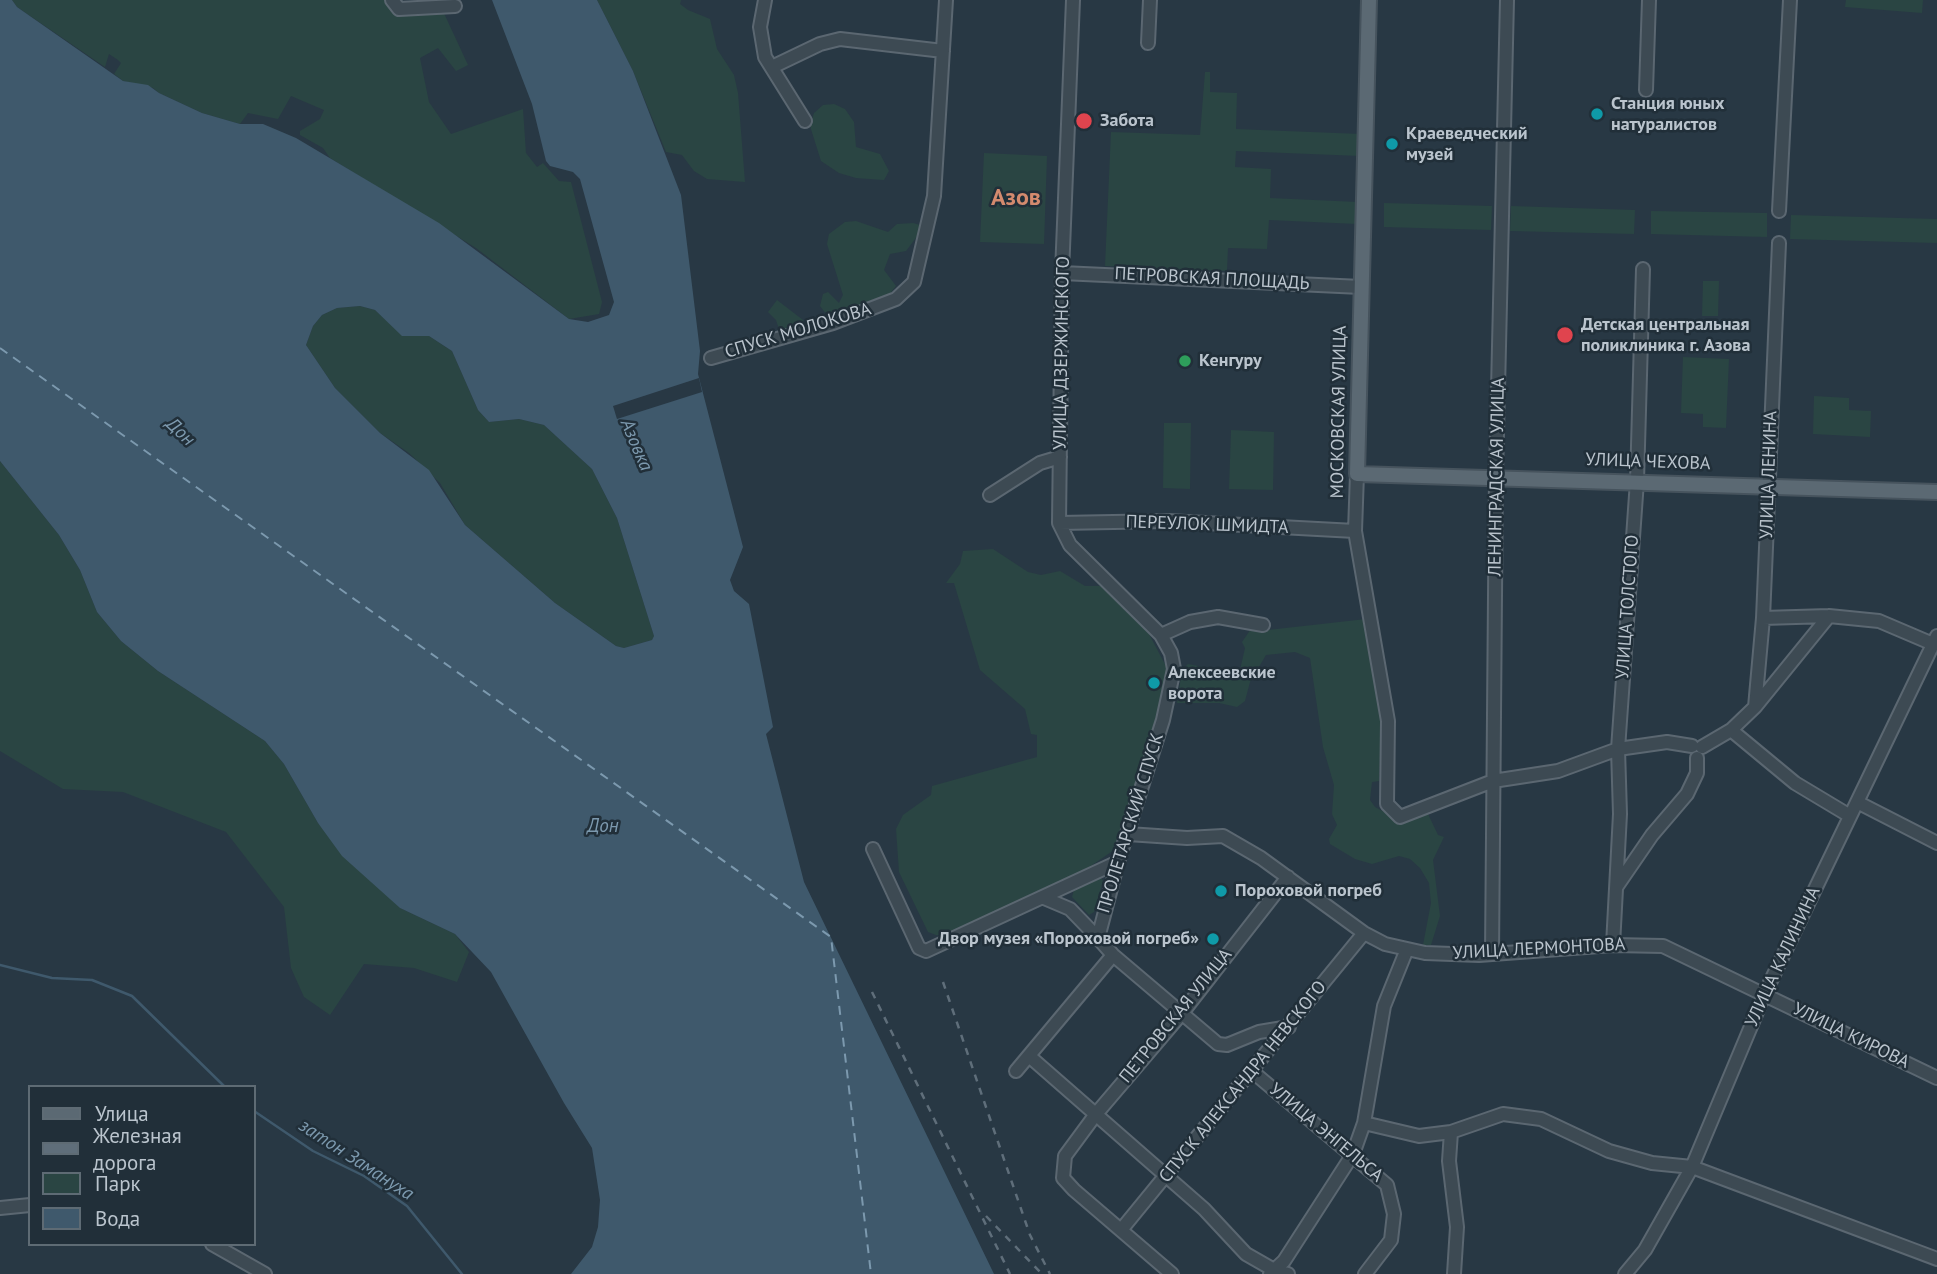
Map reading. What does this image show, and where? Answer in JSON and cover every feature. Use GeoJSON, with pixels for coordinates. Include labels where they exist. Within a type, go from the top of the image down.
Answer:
{"type":"FeatureCollection","features":[{"type":"Feature","properties":{"kind":"main road","name":"МОСКОВСКАЯ УЛИЦА"},"geometry":{"type":"LineString","coordinates":[[1357,474],[1369,0]]}},
{"type":"Feature","properties":{"kind":"main road","name":"УЛИЦА ЧЕХОВА"},"geometry":{"type":"LineString","coordinates":[[1357,474],[1496,476],[1937,492]]}},
{"type":"Feature","properties":{"kind":"street"},"geometry":{"type":"LineString","coordinates":[[392,0],[399,9],[455,6]]}},
{"type":"Feature","properties":{"kind":"street"},"geometry":{"type":"LineString","coordinates":[[765,0],[760,27],[765,57],[805,121]]}},
{"type":"Feature","properties":{"kind":"street"},"geometry":{"type":"LineString","coordinates":[[772,67],[820,44],[840,39],[943,51],[946,0]]}},
{"type":"Feature","properties":{"kind":"street","name":"УЛИЦА ДЗЕРЖИНСКОГО"},"geometry":{"type":"LineString","coordinates":[[1059,523],[1062,273],[1073,0]]}},
{"type":"Feature","properties":{"kind":"street"},"geometry":{"type":"LineString","coordinates":[[1148,43],[1150,0]]}},
{"type":"Feature","properties":{"kind":"street","name":"ЛЕНИНГРАДСКАЯ УЛИЦА"},"geometry":{"type":"LineString","coordinates":[[1492,954],[1496,476],[1507,0]]}},
{"type":"Feature","properties":{"kind":"street"},"geometry":{"type":"LineString","coordinates":[[1646,90],[1649,0]]}},
{"type":"Feature","properties":{"kind":"street"},"geometry":{"type":"LineString","coordinates":[[1779,211],[1790,0]]}},
{"type":"Feature","properties":{"kind":"street","name":"СПУСК МОЛОКОВА"},"geometry":{"type":"LineString","coordinates":[[711,358],[833,323],[906,292],[914,282],[934,195],[943,51]]}},
{"type":"Feature","properties":{"kind":"street","name":"УЛИЦА ЛЕНИНА"},"geometry":{"type":"LineString","coordinates":[[1755,707],[1763,618],[1779,243]]}},
{"type":"Feature","properties":{"kind":"street","name":"УЛИЦА ТОЛСТОГО"},"geometry":{"type":"LineString","coordinates":[[1613,945],[1618,749],[1637,481],[1643,269]]}},
{"type":"Feature","properties":{"kind":"street","name":"ПЕТРОВСКАЯ ПЛОЩАДЬ"},"geometry":{"type":"LineString","coordinates":[[1062,273],[1362,287]]}},
{"type":"Feature","properties":{"kind":"street"},"geometry":{"type":"LineString","coordinates":[[990,495],[1040,463],[1060,457]]}},
{"type":"Feature","properties":{"kind":"street","name":"МОСКОВСКАЯ УЛИЦА"},"geometry":{"type":"LineString","coordinates":[[1357,474],[1355,531],[1388,720],[1387,804],[1400,817],[1493,781]]}},
{"type":"Feature","properties":{"kind":"street","name":"ПЕРЕУЛОК ШМИДТА"},"geometry":{"type":"LineString","coordinates":[[1059,523],[1168,521],[1355,531]]}},
{"type":"Feature","properties":{"kind":"street"},"geometry":{"type":"LineString","coordinates":[[1059,523],[1070,545],[1161,635],[1190,622],[1218,617],[1263,625]]}},
{"type":"Feature","properties":{"kind":"street"},"geometry":{"type":"LineString","coordinates":[[1493,781],[1558,771],[1618,749],[1667,742],[1697,751],[1731,730],[1755,707],[1829,616]]}},
{"type":"Feature","properties":{"kind":"street"},"geometry":{"type":"LineString","coordinates":[[1763,618],[1829,616],[1879,621],[1934,649]]}},
{"type":"Feature","properties":{"kind":"street","name":"ПРОЛЕТАРСКИЙ СПУСК"},"geometry":{"type":"LineString","coordinates":[[1113,955],[1098,938],[1118,862],[1163,720],[1174,662],[1161,635]]}},
{"type":"Feature","properties":{"kind":"street","name":"УЛИЦА КАЛИНИНА"},"geometry":{"type":"LineString","coordinates":[[1631,1272],[1692,1167],[1765,993],[1934,649]]}},
{"type":"Feature","properties":{"kind":"street"},"geometry":{"type":"LineString","coordinates":[[1731,730],[1795,783],[1850,816]]}},
{"type":"Feature","properties":{"kind":"street"},"geometry":{"type":"LineString","coordinates":[[1616,888],[1652,835],[1687,794],[1697,773],[1697,751]]}},
{"type":"Feature","properties":{"kind":"street"},"geometry":{"type":"LineString","coordinates":[[1857,802],[1937,843]]}},
{"type":"Feature","properties":{"kind":"street","name":"УЛИЦА ЛЕРМОНТОВА"},"geometry":{"type":"LineString","coordinates":[[1128,834],[1187,838],[1223,836],[1288,877],[1364,933],[1385,944],[1425,953],[1492,954],[1613,945],[1663,946],[1765,993]]}},
{"type":"Feature","properties":{"kind":"street"},"geometry":{"type":"LineString","coordinates":[[873,849],[919,948],[926,951],[1118,862]]}},
{"type":"Feature","properties":{"kind":"street","name":"ПЕТРОВСКАЯ УЛИЦА"},"geometry":{"type":"LineString","coordinates":[[1121,1230],[1063,1178],[1065,1156],[1096,1114],[1182,1013],[1288,877]]}},
{"type":"Feature","properties":{"kind":"street"},"geometry":{"type":"LineString","coordinates":[[1044,898],[1070,909],[1098,938]]}},
{"type":"Feature","properties":{"kind":"street","name":"СПУСК АЛЕКСАНДРА НЕВСКОГО"},"geometry":{"type":"LineString","coordinates":[[1121,1230],[1253,1072],[1364,933]]}},
{"type":"Feature","properties":{"kind":"street"},"geometry":{"type":"LineString","coordinates":[[1272,1272],[1284,1261],[1353,1154],[1364,1123],[1384,1006],[1407,949]]}},
{"type":"Feature","properties":{"kind":"street"},"geometry":{"type":"LineString","coordinates":[[1016,1071],[1113,955],[1217,1044],[1227,1045],[1259,1032],[1289,1027]]}},
{"type":"Feature","properties":{"kind":"street","name":"УЛИЦА КИРОВА"},"geometry":{"type":"LineString","coordinates":[[1765,993],[1937,1078]]}},
{"type":"Feature","properties":{"kind":"street"},"geometry":{"type":"LineString","coordinates":[[1029,1056],[1204,1209],[1246,1254],[1272,1272],[1288,1274]]}},
{"type":"Feature","properties":{"kind":"street","name":"УЛИЦА ЭНГЕЛЬСА"},"geometry":{"type":"LineString","coordinates":[[1253,1072],[1387,1185],[1394,1206],[1391,1240],[1365,1274]]}},
{"type":"Feature","properties":{"kind":"street"},"geometry":{"type":"LineString","coordinates":[[1364,1123],[1419,1136],[1451,1132],[1503,1114],[1541,1119],[1609,1151],[1652,1163],[1692,1167],[1937,1259]]}},
{"type":"Feature","properties":{"kind":"street"},"geometry":{"type":"LineString","coordinates":[[1451,1132],[1449,1161],[1457,1227],[1454,1274]]}},
{"type":"Feature","properties":{"kind":"street"},"geometry":{"type":"LineString","coordinates":[[0,1208],[28,1205]]}},
{"type":"Feature","properties":{"kind":"street"},"geometry":{"type":"LineString","coordinates":[[1121,1230],[1171,1274]]}},
{"type":"Feature","properties":{"kind":"street"},"geometry":{"type":"LineString","coordinates":[[216,1246],[265,1274]]}},
{"type":"Feature","properties":{"kind":"green space"},"geometry":{"type":"Polygon","coordinates":[[[12,0],[396,0],[405,10],[442,9],[468,65],[456,71],[438,48],[420,58],[429,102],[451,134],[523,109],[526,153],[537,167],[543,163],[559,181],[571,182],[602,302],[599,314],[569,319],[476,248],[330,158],[323,148],[300,135],[300,131],[320,119],[324,110],[291,96],[278,119],[248,113],[240,124],[202,113],[153,88],[123,81],[114,74],[121,63],[118,60],[109,54],[105,67],[17,7],[12,0]]]}},
{"type":"Feature","properties":{"kind":"green space"},"geometry":{"type":"Polygon","coordinates":[[[597,0],[681,0],[680,4],[688,10],[710,19],[717,49],[734,75],[738,93],[745,182],[707,179],[694,171],[682,155],[666,152],[633,71],[597,0]]]}},
{"type":"Feature","properties":{"kind":"green space"},"geometry":{"type":"Polygon","coordinates":[[[1846,0],[1923,0],[1922,13],[1845,7],[1846,0]]]}},
{"type":"Feature","properties":{"kind":"green space"},"geometry":{"type":"Polygon","coordinates":[[[1205,72],[1210,72],[1210,92],[1237,93],[1236,129],[1361,134],[1360,156],[1236,151],[1235,167],[1271,169],[1270,198],[1358,202],[1357,224],[1269,220],[1267,249],[1228,248],[1227,271],[1105,266],[1111,132],[1200,135],[1205,72]]]}},
{"type":"Feature","properties":{"kind":"green space"},"geometry":{"type":"Polygon","coordinates":[[[834,104],[845,109],[854,122],[856,147],[880,154],[889,171],[884,180],[856,178],[839,173],[821,161],[810,126],[814,113],[823,105],[834,104]]]}},
{"type":"Feature","properties":{"kind":"green space"},"geometry":{"type":"Polygon","coordinates":[[[984,153],[1047,156],[1044,244],[980,242],[984,153]]]}},
{"type":"Feature","properties":{"kind":"green space"},"geometry":{"type":"Polygon","coordinates":[[[1384,203],[1492,206],[1491,230],[1384,227],[1384,203]]]}},
{"type":"Feature","properties":{"kind":"green space"},"geometry":{"type":"Polygon","coordinates":[[[1511,206],[1635,210],[1634,234],[1510,231],[1511,206]]]}},
{"type":"Feature","properties":{"kind":"green space"},"geometry":{"type":"Polygon","coordinates":[[[1651,211],[1767,213],[1767,237],[1651,234],[1651,211]]]}},
{"type":"Feature","properties":{"kind":"green space"},"geometry":{"type":"Polygon","coordinates":[[[1791,215],[1937,219],[1937,243],[1790,239],[1791,215]]]}},
{"type":"Feature","properties":{"kind":"green space"},"geometry":{"type":"Polygon","coordinates":[[[856,221],[888,232],[897,224],[913,223],[920,225],[921,231],[906,251],[890,254],[884,270],[896,286],[875,313],[859,320],[833,323],[820,306],[823,294],[828,292],[839,303],[843,295],[827,244],[829,234],[845,222],[856,221]]]}},
{"type":"Feature","properties":{"kind":"green space"},"geometry":{"type":"Polygon","coordinates":[[[1703,281],[1719,281],[1718,316],[1702,316],[1703,281]]]}},
{"type":"Feature","properties":{"kind":"green space"},"geometry":{"type":"Polygon","coordinates":[[[777,300],[803,320],[806,330],[780,332],[776,320],[768,312],[777,300]]]}},
{"type":"Feature","properties":{"kind":"green space"},"geometry":{"type":"Polygon","coordinates":[[[360,306],[375,310],[402,335],[429,336],[452,351],[478,410],[489,422],[519,419],[544,425],[592,469],[617,518],[654,636],[652,640],[624,648],[616,646],[555,603],[465,525],[440,483],[409,453],[380,433],[335,388],[306,345],[313,326],[322,315],[337,308],[360,306]]]}},
{"type":"Feature","properties":{"kind":"green space"},"geometry":{"type":"Polygon","coordinates":[[[1683,357],[1729,359],[1726,428],[1703,427],[1703,414],[1681,413],[1683,357]]]}},
{"type":"Feature","properties":{"kind":"green space"},"geometry":{"type":"Polygon","coordinates":[[[1814,396],[1849,398],[1849,410],[1871,411],[1870,437],[1813,434],[1814,396]]]}},
{"type":"Feature","properties":{"kind":"green space"},"geometry":{"type":"Polygon","coordinates":[[[1164,423],[1191,423],[1190,489],[1163,488],[1164,423]]]}},
{"type":"Feature","properties":{"kind":"green space"},"geometry":{"type":"Polygon","coordinates":[[[1231,430],[1274,432],[1273,490],[1229,489],[1231,430]]]}},
{"type":"Feature","properties":{"kind":"green space"},"geometry":{"type":"Polygon","coordinates":[[[0,461],[59,535],[80,570],[97,612],[121,641],[158,671],[265,741],[284,764],[318,823],[400,908],[455,934],[469,952],[457,982],[414,968],[364,964],[330,1015],[304,997],[291,968],[284,907],[226,832],[123,792],[63,789],[0,751],[0,461]]]}},
{"type":"Feature","properties":{"kind":"green space"},"geometry":{"type":"Polygon","coordinates":[[[993,549],[1028,572],[1041,575],[1060,571],[1085,586],[1103,586],[1149,634],[1168,670],[1164,698],[1114,850],[1079,874],[949,936],[936,935],[928,932],[899,872],[896,829],[903,815],[931,795],[932,786],[1037,757],[1037,735],[1031,734],[1025,709],[980,670],[954,583],[946,583],[960,564],[963,551],[993,549]]]}},
{"type":"Feature","properties":{"kind":"green space"},"geometry":{"type":"Polygon","coordinates":[[[1366,619],[1366,635],[1382,714],[1379,781],[1372,782],[1370,800],[1375,807],[1401,821],[1428,814],[1438,835],[1444,837],[1433,860],[1440,916],[1431,945],[1423,945],[1431,903],[1429,883],[1420,868],[1410,859],[1399,856],[1372,864],[1355,859],[1330,844],[1329,839],[1337,825],[1332,814],[1334,785],[1323,747],[1310,658],[1295,652],[1266,655],[1250,682],[1245,701],[1237,707],[1219,703],[1177,703],[1182,670],[1188,664],[1229,672],[1240,670],[1245,648],[1242,642],[1253,626],[1268,630],[1366,619]]]}},
{"type":"Feature","properties":{"kind":"green space"},"geometry":{"type":"Polygon","coordinates":[[[1100,877],[1103,881],[1094,912],[1089,915],[1072,897],[1074,890],[1100,877]]]}},
{"type":"Feature","properties":{"kind":"water","name":"Дон"},"geometry":{"type":"Polygon","coordinates":[[[0,0],[12,0],[17,7],[123,81],[148,85],[202,113],[240,124],[263,124],[296,138],[439,223],[569,319],[588,322],[609,315],[614,302],[580,179],[573,172],[550,166],[546,161],[532,104],[492,0],[597,0],[633,71],[681,195],[700,351],[698,374],[743,547],[730,580],[734,591],[749,604],[773,727],[766,734],[804,882],[994,1274],[571,1274],[592,1247],[598,1227],[600,1200],[592,1148],[491,972],[455,934],[400,908],[342,856],[318,823],[284,764],[265,741],[158,671],[121,641],[97,612],[80,570],[59,535],[0,461],[0,0]],[[360,306],[337,308],[322,315],[313,326],[306,345],[335,388],[380,433],[429,470],[465,525],[555,603],[616,646],[624,648],[652,640],[654,636],[617,518],[592,469],[544,425],[519,419],[489,422],[478,410],[452,351],[429,336],[402,336],[375,310],[360,306]]]}},
{"type":"Feature","properties":{"kind":"pier"},"geometry":{"type":"Polygon","coordinates":[[[699,378],[702,392],[617,419],[613,406],[699,378]]]}},
{"type":"Feature","properties":{"kind":"waterway","name":"затон Замануха"},"geometry":{"type":"LineString","coordinates":[[0,965],[52,978],[92,980],[132,996],[223,1085]]}},
{"type":"Feature","properties":{"kind":"waterway","name":"затон Замануха"},"geometry":{"type":"LineString","coordinates":[[256,1112],[313,1151],[364,1176],[407,1206],[462,1274]]}},
{"type":"Feature","properties":{"kind":"ferry route"},"geometry":{"type":"LineString","coordinates":[[0,348],[831,937],[871,1274]]}},
{"type":"Feature","properties":{"kind":"railway"},"geometry":{"type":"LineString","coordinates":[[943,982],[1030,1235],[1050,1274]]}},
{"type":"Feature","properties":{"kind":"railway"},"geometry":{"type":"LineString","coordinates":[[872,992],[1010,1274]]}},
{"type":"Feature","properties":{"kind":"railway"},"geometry":{"type":"LineString","coordinates":[[986,1216],[1042,1274]]}},
{"type":"Feature","properties":{"kind":"place","name":"Станция юных натуралистов"},"geometry":{"type":"Point","coordinates":[1597,114]}},
{"type":"Feature","properties":{"kind":"place","name":"Забота"},"geometry":{"type":"Point","coordinates":[1084,121]}},
{"type":"Feature","properties":{"kind":"place","name":"Краеведческий музей"},"geometry":{"type":"Point","coordinates":[1392,144]}},
{"type":"Feature","properties":{"kind":"place","name":"Детская центральная поликлиника г. Азова"},"geometry":{"type":"Point","coordinates":[1565,335]}},
{"type":"Feature","properties":{"kind":"place","name":"Кенгуру"},"geometry":{"type":"Point","coordinates":[1185,361]}},
{"type":"Feature","properties":{"kind":"place","name":"Алексеевские ворота"},"geometry":{"type":"Point","coordinates":[1154,683]}},
{"type":"Feature","properties":{"kind":"place","name":"Пороховой погреб"},"geometry":{"type":"Point","coordinates":[1221,891]}},
{"type":"Feature","properties":{"kind":"place","name":"Двор музея «Пороховой погреб»"},"geometry":{"type":"Point","coordinates":[1213,939]}},
{"type":"Feature","properties":{"kind":"district","name":"Азов"},"geometry":{"type":"Point","coordinates":[1016,198]}},
{"type":"Feature","properties":{"kind":"water label","name":"Азовка"},"geometry":{"type":"Point","coordinates":[636,445]}}]}
